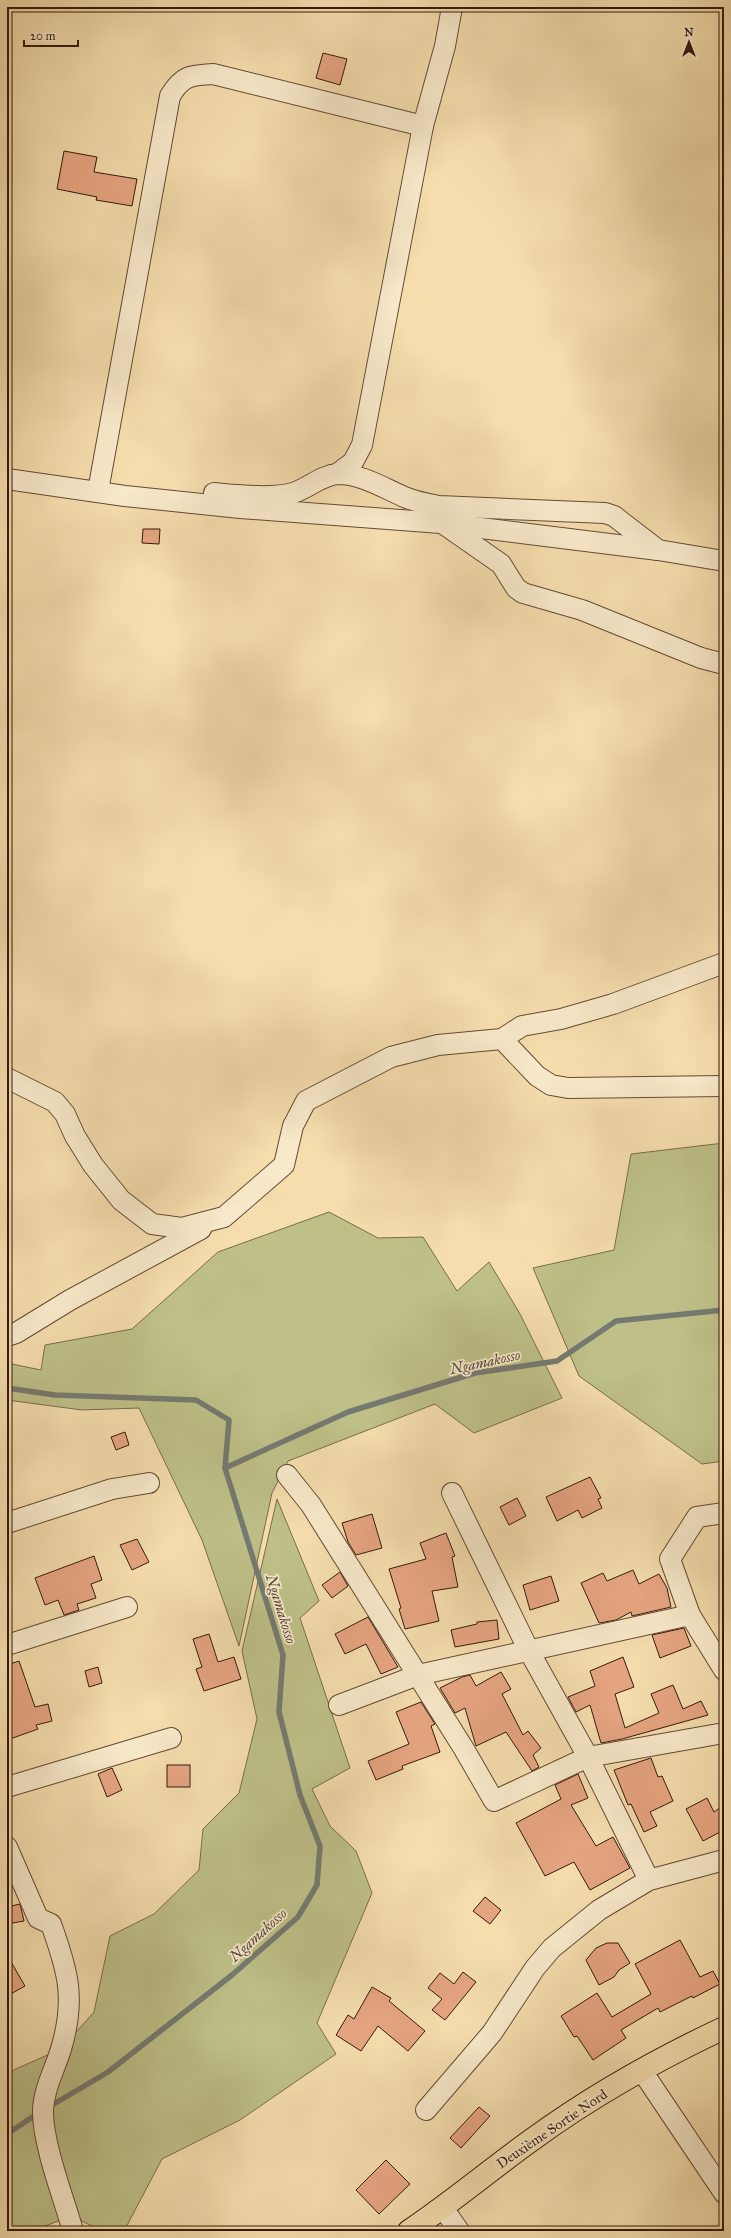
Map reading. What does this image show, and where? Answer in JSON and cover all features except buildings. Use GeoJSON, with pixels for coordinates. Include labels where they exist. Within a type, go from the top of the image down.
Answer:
{"type":"FeatureCollection","features":[{"type":"Feature","properties":{"kind":"main road","name":"Deuxième Sortie Nord"},"geometry":{"type":"LineString","coordinates":[[409,2231],[443,2208],[539,2135],[574,2111],[675,2051],[724,2028]]}},
{"type":"Feature","properties":{"kind":"street"},"geometry":{"type":"LineString","coordinates":[[125,496],[163,489],[262,495],[293,493],[323,478],[337,474],[353,462],[362,445],[423,126],[445,46],[452,7]]}},
{"type":"Feature","properties":{"kind":"street"},"geometry":{"type":"LineString","coordinates":[[98,491],[170,96],[176,86],[184,78],[198,74],[213,74],[423,126]]}},
{"type":"Feature","properties":{"kind":"street"},"geometry":{"type":"LineString","coordinates":[[337,474],[367,480],[406,498],[439,506],[605,513],[614,516],[658,550]]}},
{"type":"Feature","properties":{"kind":"street"},"geometry":{"type":"LineString","coordinates":[[7,480],[98,491],[125,496],[247,509],[441,523],[658,550],[724,561]]}},
{"type":"Feature","properties":{"kind":"street"},"geometry":{"type":"LineString","coordinates":[[441,523],[501,564],[516,588],[523,592],[582,610],[701,658],[724,664]]}},
{"type":"Feature","properties":{"kind":"street"},"geometry":{"type":"LineString","coordinates":[[7,1336],[16,1333],[70,1300],[224,1217],[284,1165],[293,1126],[306,1101],[391,1057],[438,1045],[502,1039],[522,1026],[561,1019],[613,1004],[724,963]]}},
{"type":"Feature","properties":{"kind":"street"},"geometry":{"type":"LineString","coordinates":[[502,1039],[537,1076],[551,1085],[568,1088],[724,1086]]}},
{"type":"Feature","properties":{"kind":"street"},"geometry":{"type":"LineString","coordinates":[[7,1078],[55,1102],[66,1114],[75,1136],[93,1165],[121,1200],[152,1224],[182,1228],[224,1217]]}},
{"type":"Feature","properties":{"kind":"street"},"geometry":{"type":"LineString","coordinates":[[287,1475],[311,1505],[418,1675],[494,1801],[588,1757],[724,1733]]}},
{"type":"Feature","properties":{"kind":"street"},"geometry":{"type":"LineString","coordinates":[[7,1523],[112,1489],[148,1483]]}},
{"type":"Feature","properties":{"kind":"street"},"geometry":{"type":"LineString","coordinates":[[452,1492],[529,1651],[588,1757],[649,1880]]}},
{"type":"Feature","properties":{"kind":"street"},"geometry":{"type":"LineString","coordinates":[[724,1513],[697,1517],[670,1559],[690,1615],[724,1670]]}},
{"type":"Feature","properties":{"kind":"street"},"geometry":{"type":"LineString","coordinates":[[7,1645],[127,1607]]}},
{"type":"Feature","properties":{"kind":"street"},"geometry":{"type":"LineString","coordinates":[[339,1705],[418,1675],[690,1615]]}},
{"type":"Feature","properties":{"kind":"street"},"geometry":{"type":"LineString","coordinates":[[7,1787],[171,1738]]}},
{"type":"Feature","properties":{"kind":"street"},"geometry":{"type":"LineString","coordinates":[[7,1847],[38,1918],[51,1924],[61,1950],[70,1988],[70,2015],[61,2049],[47,2088],[43,2110],[48,2143],[73,2231]]}},
{"type":"Feature","properties":{"kind":"street"},"geometry":{"type":"LineString","coordinates":[[426,2110],[492,2033],[535,1968],[552,1948],[599,1910],[649,1880],[724,1860]]}},
{"type":"Feature","properties":{"kind":"street"},"geometry":{"type":"LineString","coordinates":[[642,2071],[724,2193]]}},
{"type":"Feature","properties":{"kind":"street"},"geometry":{"type":"LineString","coordinates":[[443,2208],[459,2231]]}},
{"type":"Feature","properties":{"kind":"green space"},"geometry":{"type":"Polygon","coordinates":[[[724,1143],[724,1461],[702,1464],[579,1376],[533,1268],[614,1250],[631,1154],[724,1143]]]}},
{"type":"Feature","properties":{"kind":"green space"},"geometry":{"type":"Polygon","coordinates":[[[329,1212],[378,1238],[423,1237],[457,1291],[489,1262],[520,1314],[562,1398],[474,1433],[435,1404],[288,1461],[272,1493],[239,1646],[202,1540],[139,1408],[82,1410],[7,1400],[7,1363],[41,1370],[45,1345],[132,1329],[218,1252],[329,1212]]]}},
{"type":"Feature","properties":{"kind":"green space"},"geometry":{"type":"Polygon","coordinates":[[[277,1499],[319,1601],[300,1618],[350,1768],[312,1789],[330,1826],[356,1851],[372,1893],[317,2023],[336,2054],[240,2120],[162,2159],[124,2231],[103,2231],[71,2216],[32,2231],[7,2231],[7,2073],[61,2049],[94,2012],[110,1936],[154,1914],[199,1870],[203,1829],[239,1793],[257,1719],[242,1651],[277,1499]]]}},
{"type":"Feature","properties":{"kind":"waterway","name":"Ngamakosso"},"geometry":{"type":"LineString","coordinates":[[47,2108],[108,2072],[232,1975],[298,1917],[317,1885],[320,1846],[300,1795],[279,1712],[283,1655],[225,1468],[348,1412],[475,1373],[557,1361],[616,1321],[724,1310]]}},
{"type":"Feature","properties":{"kind":"waterway"},"geometry":{"type":"LineString","coordinates":[[7,1388],[55,1395],[196,1400],[229,1420],[225,1468]]}},
{"type":"Feature","properties":{"kind":"waterway","name":"Ngamakosso"},"geometry":{"type":"LineString","coordinates":[[7,2134],[40,2112]]}}]}
